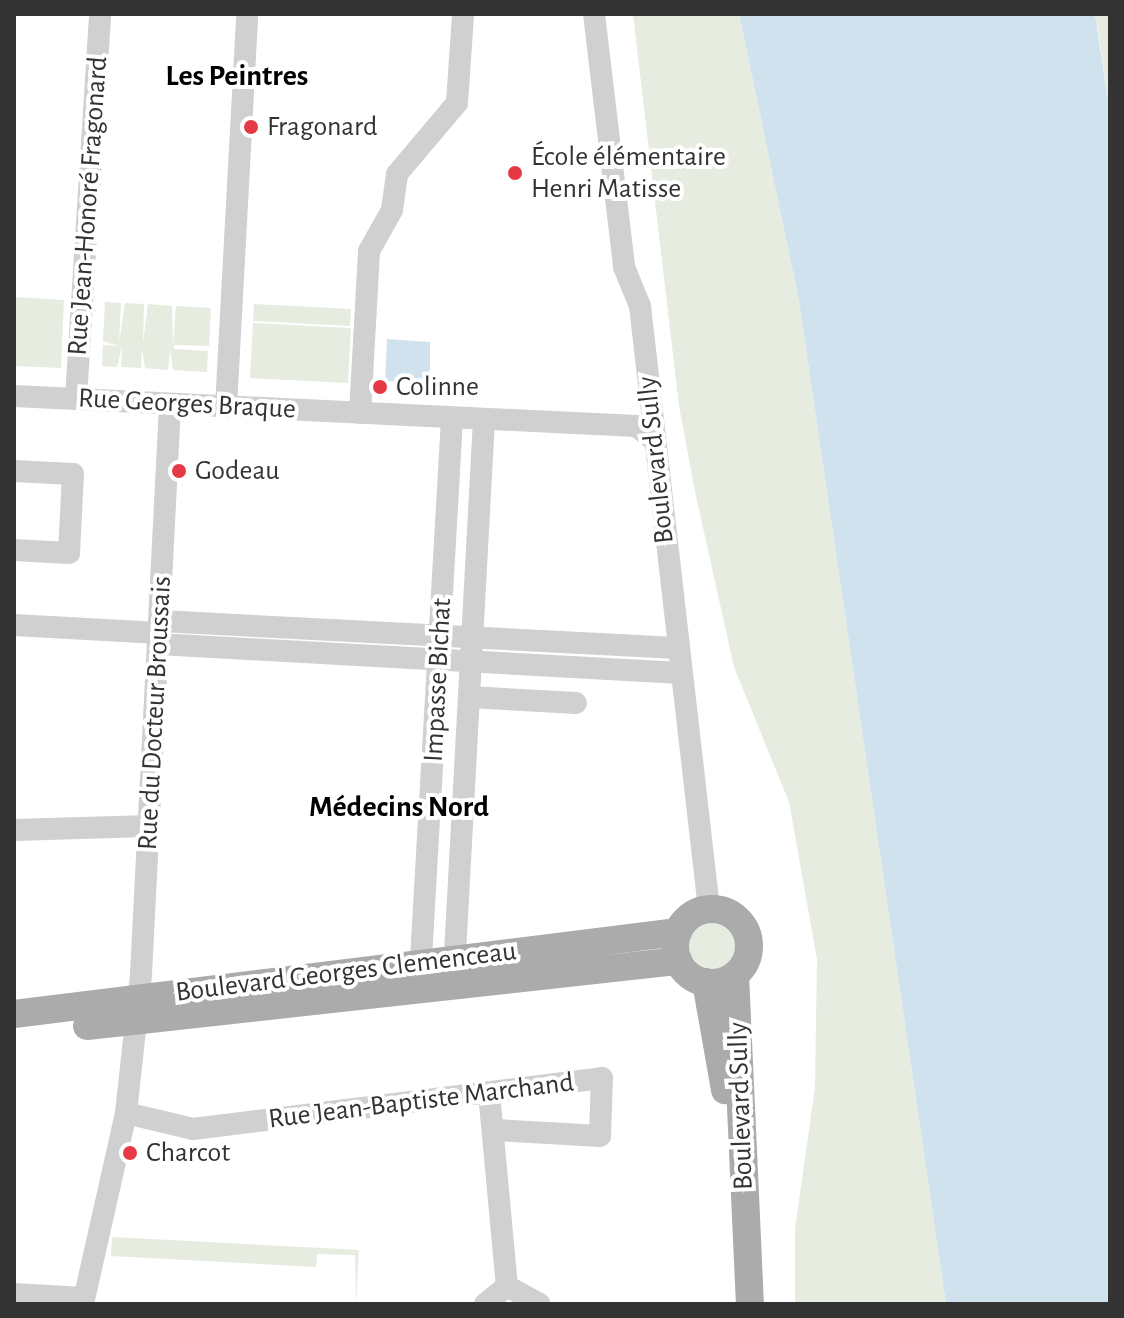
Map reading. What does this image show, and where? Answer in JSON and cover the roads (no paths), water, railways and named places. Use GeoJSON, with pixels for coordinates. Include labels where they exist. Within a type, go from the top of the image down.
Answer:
{"type":"FeatureCollection","features":[{"type":"Feature","properties":{"kind":"main road"},"geometry":{"type":"LineString","coordinates":[[709,909],[731,915],[746,932],[748,955],[735,975],[706,982],[693,977],[678,961],[678,932],[688,918],[709,909]]}},
{"type":"Feature","properties":{"kind":"main road","name":"Boulevard Georges Clemenceau"},"geometry":{"type":"LineString","coordinates":[[14,1034],[137,1010],[454,972],[678,932]]}},
{"type":"Feature","properties":{"kind":"main road","name":"Boulevard Georges Clemenceau"},"geometry":{"type":"LineString","coordinates":[[454,972],[678,961]]}},
{"type":"Feature","properties":{"kind":"main road","name":"Boulevard Sully"},"geometry":{"type":"LineString","coordinates":[[735,975],[750,1304]]}},
{"type":"Feature","properties":{"kind":"main road","name":"Boulevard Sully"},"geometry":{"type":"LineString","coordinates":[[706,982],[745,1238]]}},
{"type":"Feature","properties":{"kind":"main road","name":"Boulevard Georges Clemenceau"},"geometry":{"type":"LineString","coordinates":[[14,1014],[137,1010]]}},
{"type":"Feature","properties":{"kind":"street","name":"Rue Jean-Honoré Fragonard"},"geometry":{"type":"LineString","coordinates":[[76,398],[100,14]]}},
{"type":"Feature","properties":{"kind":"street"},"geometry":{"type":"LineString","coordinates":[[226,407],[247,14]]}},
{"type":"Feature","properties":{"kind":"street"},"geometry":{"type":"LineString","coordinates":[[360,413],[369,251],[389,218],[397,174],[457,103],[463,14]]}},
{"type":"Feature","properties":{"kind":"street","name":"Boulevard Sully"},"geometry":{"type":"LineString","coordinates":[[594,14],[624,267],[640,306],[676,648],[709,909]]}},
{"type":"Feature","properties":{"kind":"street","name":"Rue Georges Braque"},"geometry":{"type":"LineString","coordinates":[[14,396],[636,426],[654,440]]}},
{"type":"Feature","properties":{"kind":"street","name":"Rue du Docteur Broussais"},"geometry":{"type":"LineString","coordinates":[[137,1010],[170,405]]}},
{"type":"Feature","properties":{"kind":"street","name":"Impasse Bichat"},"geometry":{"type":"LineString","coordinates":[[420,976],[452,419]]}},
{"type":"Feature","properties":{"kind":"street","name":"Impasse Bichat"},"geometry":{"type":"LineString","coordinates":[[454,972],[484,420]]}},
{"type":"Feature","properties":{"kind":"street"},"geometry":{"type":"LineString","coordinates":[[14,471],[73,474],[69,553],[14,550]]}},
{"type":"Feature","properties":{"kind":"street"},"geometry":{"type":"LineString","coordinates":[[14,625],[159,633],[439,660],[680,673]]}},
{"type":"Feature","properties":{"kind":"street"},"geometry":{"type":"LineString","coordinates":[[159,633],[440,636],[676,648]]}},
{"type":"Feature","properties":{"kind":"street"},"geometry":{"type":"LineString","coordinates":[[469,697],[576,703]]}},
{"type":"Feature","properties":{"kind":"street"},"geometry":{"type":"LineString","coordinates":[[14,830],[149,826]]}},
{"type":"Feature","properties":{"kind":"street"},"geometry":{"type":"LineString","coordinates":[[14,1294],[83,1301],[126,1113],[137,1010]]}},
{"type":"Feature","properties":{"kind":"street","name":"Rue Jean-Baptiste Marchand"},"geometry":{"type":"LineString","coordinates":[[126,1113],[193,1129],[602,1078],[600,1136],[495,1130]]}},
{"type":"Feature","properties":{"kind":"street"},"geometry":{"type":"LineString","coordinates":[[489,1093],[495,1130],[507,1286]]}},
{"type":"Feature","properties":{"kind":"street"},"geometry":{"type":"LineString","coordinates":[[485,1304],[507,1286]]}},
{"type":"Feature","properties":{"kind":"street"},"geometry":{"type":"LineString","coordinates":[[507,1286],[539,1304]]}},
{"type":"Feature","properties":{"kind":"water"},"geometry":{"type":"Polygon","coordinates":[[[739,14],[1095,14],[1110,113],[1110,1304],[946,1304],[799,301],[739,14]]]}},
{"type":"Feature","properties":{"kind":"water"},"geometry":{"type":"Polygon","coordinates":[[[387,339],[430,342],[430,383],[385,381],[387,339]]]}},
{"type":"Feature","properties":{"kind":"place","name":"Fragonard"},"geometry":{"type":"Point","coordinates":[251,127]}},
{"type":"Feature","properties":{"kind":"place","name":"École élémentaire Henri Matisse"},"geometry":{"type":"Point","coordinates":[515,173]}},
{"type":"Feature","properties":{"kind":"place","name":"Colinne"},"geometry":{"type":"Point","coordinates":[380,387]}},
{"type":"Feature","properties":{"kind":"place","name":"Godeau"},"geometry":{"type":"Point","coordinates":[179,471]}},
{"type":"Feature","properties":{"kind":"place","name":"Charcot"},"geometry":{"type":"Point","coordinates":[130,1153]}},
{"type":"Feature","properties":{"kind":"district","name":"Les Peintres"},"geometry":{"type":"Point","coordinates":[237,76]}},
{"type":"Feature","properties":{"kind":"district","name":"Médecins Nord"},"geometry":{"type":"Point","coordinates":[399,807]}}]}
